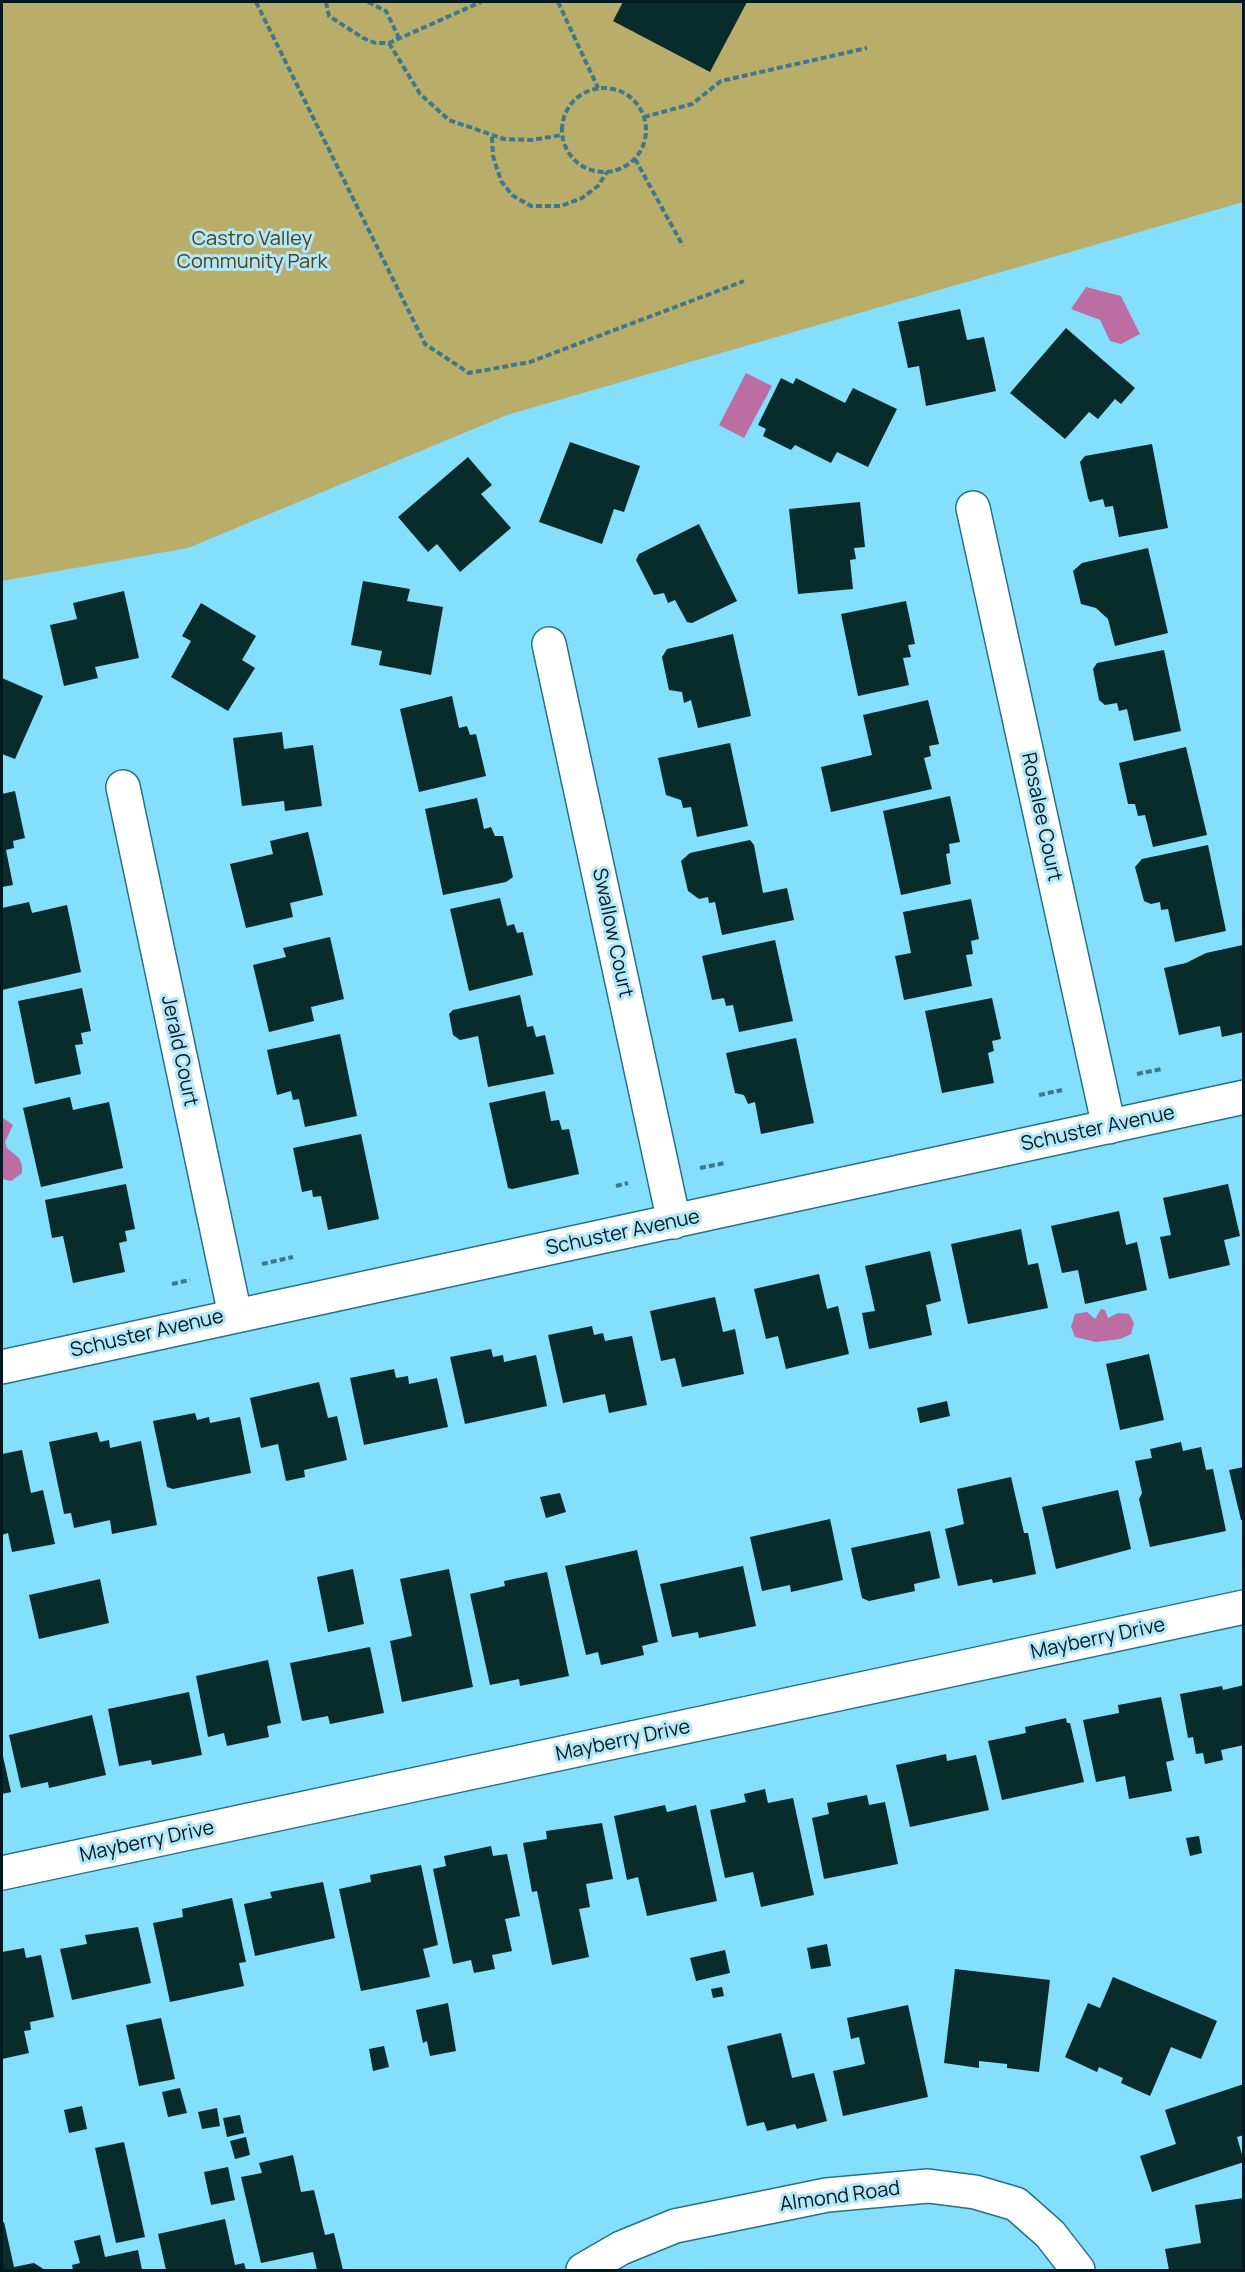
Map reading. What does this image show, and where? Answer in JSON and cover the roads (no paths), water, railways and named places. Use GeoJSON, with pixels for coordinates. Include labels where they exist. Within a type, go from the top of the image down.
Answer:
{"type":"FeatureCollection","features":[{"type":"Feature","properties":{"kind":"street","name":"Rosalee Court"},"geometry":{"type":"LineString","coordinates":[[973,508],[1109,1127]]}},
{"type":"Feature","properties":{"kind":"street","name":"Swallow Court"},"geometry":{"type":"LineString","coordinates":[[549,644],[674,1222]]}},
{"type":"Feature","properties":{"kind":"street","name":"Jerald Court"},"geometry":{"type":"LineString","coordinates":[[123,787],[235,1315]]}},
{"type":"Feature","properties":{"kind":"street","name":"Schuster Avenue"},"geometry":{"type":"LineString","coordinates":[[2,1367],[1244,1097]]}},
{"type":"Feature","properties":{"kind":"street","name":"Mayberry Drive"},"geometry":{"type":"LineString","coordinates":[[2,1873],[1244,1607]]}},
{"type":"Feature","properties":{"kind":"street","name":"Almond Road"},"geometry":{"type":"LineString","coordinates":[[583,2271],[621,2248],[675,2226],[827,2194],[928,2186],[975,2192],[1016,2204],[1050,2234],[1078,2271]]}},
{"type":"Feature","properties":{"kind":"park label","name":"Castro Valley Community Park"},"geometry":{"type":"Point","coordinates":[252,250]}}]}
